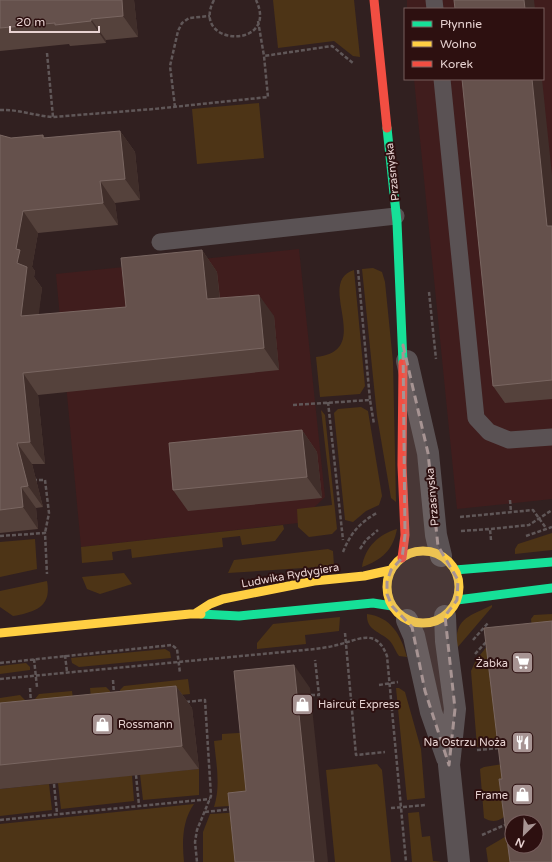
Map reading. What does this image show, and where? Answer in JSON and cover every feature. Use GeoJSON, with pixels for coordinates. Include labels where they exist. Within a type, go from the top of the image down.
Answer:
{"type":"FeatureCollection","features":[{"type":"Feature","properties":{"kind":"street","name":"Przasnyska"},"geometry":{"type":"LineString","coordinates":[[374,0],[396,216],[403,345],[402,465],[405,535],[402,558]]}},
{"type":"Feature","properties":{"kind":"street","name":"Przasnyska"},"geometry":{"type":"LineString","coordinates":[[403,345],[428,453],[436,535],[448,563]]}},
{"type":"Feature","properties":{"kind":"street"},"geometry":{"type":"LineString","coordinates":[[449,765],[431,712],[413,632],[387,594],[387,582],[391,570],[402,558],[415,552],[428,551],[448,563],[458,580],[451,608],[446,641],[455,709],[449,765],[459,862]]}},
{"type":"Feature","properties":{"kind":"street"},"geometry":{"type":"LineString","coordinates":[[448,563],[552,562]]}},
{"type":"Feature","properties":{"kind":"street","name":"Ludwika Rydygiera"},"geometry":{"type":"LineString","coordinates":[[196,613],[210,604],[223,599],[314,581],[364,576],[391,570]]}},
{"type":"Feature","properties":{"kind":"street"},"geometry":{"type":"LineString","coordinates":[[400,613],[420,623],[434,622],[451,608],[552,588]]}},
{"type":"Feature","properties":{"kind":"street","name":"Ludwika Rydygiera"},"geometry":{"type":"LineString","coordinates":[[0,633],[196,613],[239,616],[373,603],[400,613]]}},
{"type":"Feature","properties":{"kind":"lane"},"geometry":{"type":"LineString","coordinates":[[442,80],[476,418],[489,432],[509,440],[552,437]]}},
{"type":"Feature","properties":{"kind":"lane"},"geometry":{"type":"LineString","coordinates":[[160,242],[396,216]]}},
{"type":"Feature","properties":{"kind":"path"},"geometry":{"type":"LineString","coordinates":[[214,0],[210,16],[221,34],[237,38],[245,36],[252,31],[258,21]]}},
{"type":"Feature","properties":{"kind":"path"},"geometry":{"type":"LineString","coordinates":[[0,110],[13,110],[36,116],[53,117],[175,107],[268,97],[264,56],[258,21],[260,8],[256,0]]}},
{"type":"Feature","properties":{"kind":"path"},"geometry":{"type":"LineString","coordinates":[[175,107],[170,66],[178,31],[182,23],[189,18],[210,16]]}},
{"type":"Feature","properties":{"kind":"path"},"geometry":{"type":"LineString","coordinates":[[264,56],[332,46],[354,64],[360,65]]}},
{"type":"Feature","properties":{"kind":"path"},"geometry":{"type":"LineString","coordinates":[[47,53],[53,117]]}},
{"type":"Feature","properties":{"kind":"path"},"geometry":{"type":"LineString","coordinates":[[358,270],[370,400],[375,431]]}},
{"type":"Feature","properties":{"kind":"path"},"geometry":{"type":"LineString","coordinates":[[293,405],[370,400]]}},
{"type":"Feature","properties":{"kind":"path"},"geometry":{"type":"LineString","coordinates":[[328,402],[343,540]]}},
{"type":"Feature","properties":{"kind":"path"},"geometry":{"type":"LineString","coordinates":[[33,480],[45,480],[49,513],[45,533],[47,574]]}},
{"type":"Feature","properties":{"kind":"path"},"geometry":{"type":"LineString","coordinates":[[510,500],[511,512]]}},
{"type":"Feature","properties":{"kind":"path"},"geometry":{"type":"LineString","coordinates":[[455,529],[466,531],[529,525],[552,510]]}},
{"type":"Feature","properties":{"kind":"path"},"geometry":{"type":"LineString","coordinates":[[358,553],[366,540],[383,527]]}},
{"type":"Feature","properties":{"kind":"path"},"geometry":{"type":"LineString","coordinates":[[490,529],[492,544]]}},
{"type":"Feature","properties":{"kind":"path"},"geometry":{"type":"LineString","coordinates":[[0,536],[45,533]]}},
{"type":"Feature","properties":{"kind":"path"},"geometry":{"type":"LineString","coordinates":[[470,643],[491,620]]}},
{"type":"Feature","properties":{"kind":"path"},"geometry":{"type":"LineString","coordinates":[[0,679],[327,647],[362,637],[379,642],[387,656],[406,862]]}},
{"type":"Feature","properties":{"kind":"path"},"geometry":{"type":"LineString","coordinates":[[473,659],[490,637]]}},
{"type":"Feature","properties":{"kind":"path"},"geometry":{"type":"LineString","coordinates":[[0,663],[172,645],[177,649],[180,673]]}},
{"type":"Feature","properties":{"kind":"path"},"geometry":{"type":"LineString","coordinates":[[34,659],[37,687]]}},
{"type":"Feature","properties":{"kind":"path"},"geometry":{"type":"LineString","coordinates":[[311,695],[319,694],[315,660]]}},
{"type":"Feature","properties":{"kind":"path"},"geometry":{"type":"LineString","coordinates":[[113,680],[115,702]]}},
{"type":"Feature","properties":{"kind":"path"},"geometry":{"type":"LineString","coordinates":[[30,688],[32,710]]}},
{"type":"Feature","properties":{"kind":"path"},"geometry":{"type":"LineString","coordinates":[[184,702],[205,700],[211,790],[210,799],[197,830],[195,842],[197,862]]}},
{"type":"Feature","properties":{"kind":"path"},"geometry":{"type":"LineString","coordinates":[[472,751],[506,747]]}},
{"type":"Feature","properties":{"kind":"path"},"geometry":{"type":"LineString","coordinates":[[136,775],[139,805]]}},
{"type":"Feature","properties":{"kind":"path"},"geometry":{"type":"LineString","coordinates":[[54,784],[57,813]]}},
{"type":"Feature","properties":{"kind":"path"},"geometry":{"type":"LineString","coordinates":[[0,820],[57,813],[210,799]]}},
{"type":"Feature","properties":{"kind":"path"},"geometry":{"type":"LineString","coordinates":[[391,808],[432,804]]}},
{"type":"Feature","properties":{"kind":"path"},"geometry":{"type":"LineString","coordinates":[[204,812],[240,808]]}},
{"type":"Feature","properties":{"kind":"path"},"geometry":{"type":"LineString","coordinates":[[479,837],[504,826]]}},
{"type":"Feature","properties":{"kind":"highlighted area"},"geometry":{"type":"Polygon","coordinates":[[[403,345],[428,453],[438,546],[458,580],[457,600],[445,616],[455,709],[449,765],[425,691],[412,627],[392,606],[387,594],[387,582],[391,570],[402,558],[405,535],[403,345]]]}},
{"type":"Feature","properties":{"kind":"shaded area"},"geometry":{"type":"Polygon","coordinates":[[[273,0],[354,0],[360,57],[353,56],[334,41],[278,48],[273,0]]]}},
{"type":"Feature","properties":{"kind":"shaded area"},"geometry":{"type":"Polygon","coordinates":[[[407,0],[552,0],[552,499],[457,509],[414,80],[544,80],[544,8],[407,8],[407,0]]]}},
{"type":"Feature","properties":{"kind":"shaded area"},"geometry":{"type":"Polygon","coordinates":[[[259,103],[264,158],[197,164],[192,109],[259,103]]]}},
{"type":"Feature","properties":{"kind":"shaded area"},"geometry":{"type":"Polygon","coordinates":[[[299,249],[325,497],[298,523],[81,547],[56,274],[299,249]]]}},
{"type":"Feature","properties":{"kind":"shaded area"},"geometry":{"type":"Polygon","coordinates":[[[373,268],[382,272],[385,282],[393,362],[396,502],[391,498],[377,416],[362,269],[373,268]]]}},
{"type":"Feature","properties":{"kind":"shaded area"},"geometry":{"type":"Polygon","coordinates":[[[354,270],[365,386],[360,394],[320,397],[316,357],[333,352],[342,343],[344,330],[340,301],[340,288],[343,277],[354,270]]]}},
{"type":"Feature","properties":{"kind":"shaded area"},"geometry":{"type":"Polygon","coordinates":[[[361,407],[368,411],[382,496],[379,505],[366,511],[353,522],[345,520],[334,413],[338,409],[361,407]]]}},
{"type":"Feature","properties":{"kind":"shaded area"},"geometry":{"type":"Polygon","coordinates":[[[321,410],[325,415],[337,529],[332,534],[309,537],[298,527],[297,509],[332,505],[321,410]]]}},
{"type":"Feature","properties":{"kind":"shaded area"},"geometry":{"type":"Polygon","coordinates":[[[283,525],[284,529],[275,541],[242,545],[240,536],[222,538],[223,547],[132,558],[131,549],[112,552],[113,560],[82,563],[81,547],[283,525]]]}},
{"type":"Feature","properties":{"kind":"shaded area"},"geometry":{"type":"Polygon","coordinates":[[[397,529],[393,543],[386,553],[375,561],[362,567],[366,553],[374,542],[384,534],[397,529]]]}},
{"type":"Feature","properties":{"kind":"shaded area"},"geometry":{"type":"Polygon","coordinates":[[[552,533],[552,550],[515,554],[515,549],[518,544],[552,533]]]}},
{"type":"Feature","properties":{"kind":"shaded area"},"geometry":{"type":"Polygon","coordinates":[[[35,539],[37,569],[0,577],[0,542],[35,539]]]}},
{"type":"Feature","properties":{"kind":"shaded area"},"geometry":{"type":"Polygon","coordinates":[[[328,549],[333,551],[334,566],[228,573],[234,560],[328,549]]]}},
{"type":"Feature","properties":{"kind":"shaded area"},"geometry":{"type":"Polygon","coordinates":[[[124,573],[132,584],[100,594],[87,589],[82,577],[124,573]]]}},
{"type":"Feature","properties":{"kind":"shaded area"},"geometry":{"type":"Polygon","coordinates":[[[47,581],[47,597],[40,607],[35,610],[13,616],[0,607],[0,591],[47,581]]]}},
{"type":"Feature","properties":{"kind":"shaded area"},"geometry":{"type":"Polygon","coordinates":[[[492,605],[492,607],[457,648],[458,630],[460,624],[470,616],[492,605]]]}},
{"type":"Feature","properties":{"kind":"shaded area"},"geometry":{"type":"Polygon","coordinates":[[[367,614],[383,619],[394,628],[402,641],[407,657],[399,656],[389,640],[371,627],[367,619],[367,614]]]}},
{"type":"Feature","properties":{"kind":"shaded area"},"geometry":{"type":"Polygon","coordinates":[[[552,614],[552,637],[533,639],[531,619],[534,615],[552,614]]]}},
{"type":"Feature","properties":{"kind":"shaded area"},"geometry":{"type":"Polygon","coordinates":[[[340,617],[339,631],[305,635],[306,644],[257,649],[257,643],[273,624],[340,617]]]}},
{"type":"Feature","properties":{"kind":"shaded area"},"geometry":{"type":"Polygon","coordinates":[[[488,645],[501,744],[477,747],[471,671],[476,660],[488,645]]]}},
{"type":"Feature","properties":{"kind":"shaded area"},"geometry":{"type":"Polygon","coordinates":[[[165,649],[170,652],[171,658],[79,667],[72,663],[71,658],[165,649]]]}},
{"type":"Feature","properties":{"kind":"shaded area"},"geometry":{"type":"Polygon","coordinates":[[[26,663],[30,667],[30,670],[0,674],[0,666],[26,663]]]}},
{"type":"Feature","properties":{"kind":"shaded area"},"geometry":{"type":"Polygon","coordinates":[[[188,679],[190,694],[120,701],[120,690],[124,686],[188,679]]]}},
{"type":"Feature","properties":{"kind":"shaded area"},"geometry":{"type":"Polygon","coordinates":[[[106,687],[110,691],[111,702],[36,710],[35,699],[39,694],[72,691],[73,699],[91,698],[90,688],[106,687]]]}},
{"type":"Feature","properties":{"kind":"shaded area"},"geometry":{"type":"Polygon","coordinates":[[[396,688],[399,688],[405,692],[421,749],[425,798],[407,800],[396,688]]]}},
{"type":"Feature","properties":{"kind":"shaded area"},"geometry":{"type":"Polygon","coordinates":[[[20,695],[25,700],[26,710],[0,713],[0,698],[20,695]]]}},
{"type":"Feature","properties":{"kind":"shaded area"},"geometry":{"type":"Polygon","coordinates":[[[254,732],[261,804],[214,807],[218,782],[214,741],[222,740],[222,734],[254,732]]]}},
{"type":"Feature","properties":{"kind":"shaded area"},"geometry":{"type":"Polygon","coordinates":[[[377,764],[382,770],[391,862],[335,862],[326,770],[377,764]]]}},
{"type":"Feature","properties":{"kind":"shaded area"},"geometry":{"type":"Polygon","coordinates":[[[503,764],[508,802],[504,817],[496,821],[484,818],[480,769],[503,764]]]}},
{"type":"Feature","properties":{"kind":"shaded area"},"geometry":{"type":"Polygon","coordinates":[[[199,769],[199,795],[143,800],[140,774],[199,769]]]}},
{"type":"Feature","properties":{"kind":"shaded area"},"geometry":{"type":"Polygon","coordinates":[[[132,775],[134,801],[61,809],[58,783],[132,775]]]}},
{"type":"Feature","properties":{"kind":"shaded area"},"geometry":{"type":"Polygon","coordinates":[[[49,784],[52,810],[0,816],[0,789],[49,784]]]}},
{"type":"Feature","properties":{"kind":"shaded area"},"geometry":{"type":"Polygon","coordinates":[[[194,804],[187,817],[185,825],[183,847],[184,862],[0,862],[0,824],[194,804]]]}},
{"type":"Feature","properties":{"kind":"shaded area"},"geometry":{"type":"Polygon","coordinates":[[[262,811],[267,862],[203,862],[203,832],[210,814],[262,811]]]}},
{"type":"Feature","properties":{"kind":"shaded area"},"geometry":{"type":"Polygon","coordinates":[[[419,812],[422,837],[430,836],[433,861],[442,862],[412,862],[408,813],[419,812]]]}},
{"type":"Feature","properties":{"kind":"shaded area"},"geometry":{"type":"Polygon","coordinates":[[[504,838],[504,854],[513,854],[514,862],[488,862],[486,848],[504,838]]]}},
{"type":"Feature","properties":{"kind":"building"},"geometry":{"type":"Polygon","coordinates":[[[0,0],[122,0],[123,16],[91,19],[91,21],[55,25],[55,23],[0,28],[0,0]]]}},
{"type":"Feature","properties":{"kind":"building"},"geometry":{"type":"Polygon","coordinates":[[[454,0],[524,0],[525,8],[455,8],[454,0]]]}},
{"type":"Feature","properties":{"kind":"building"},"geometry":{"type":"Polygon","coordinates":[[[462,80],[532,80],[547,226],[552,226],[552,380],[493,386],[462,80]]]}},
{"type":"Feature","properties":{"kind":"building"},"geometry":{"type":"Polygon","coordinates":[[[120,131],[125,179],[100,181],[103,203],[23,211],[16,249],[20,250],[17,263],[27,267],[21,316],[126,307],[121,258],[202,250],[207,299],[259,295],[264,348],[23,373],[30,442],[17,443],[28,486],[21,487],[23,507],[0,510],[0,135],[11,138],[43,135],[43,138],[120,131]]]}},
{"type":"Feature","properties":{"kind":"building"},"geometry":{"type":"Polygon","coordinates":[[[302,430],[307,477],[173,490],[169,443],[302,430]]]}},
{"type":"Feature","properties":{"kind":"building"},"geometry":{"type":"Polygon","coordinates":[[[552,621],[552,862],[510,862],[509,854],[544,854],[544,814],[504,814],[504,817],[499,779],[502,779],[484,628],[552,621]]]}},
{"type":"Feature","properties":{"kind":"building"},"geometry":{"type":"Polygon","coordinates":[[[294,665],[314,862],[235,862],[228,793],[246,791],[234,671],[294,665]]]}},
{"type":"Feature","properties":{"kind":"building"},"geometry":{"type":"Polygon","coordinates":[[[176,686],[182,746],[0,765],[0,703],[176,686]]]}},
{"type":"Feature","properties":{"kind":"traffic: fast"},"geometry":{"type":"LineString","coordinates":[[387,128],[397,222],[403,363]]}},
{"type":"Feature","properties":{"kind":"traffic: fast"},"geometry":{"type":"LineString","coordinates":[[455,570],[552,562]]}},
{"type":"Feature","properties":{"kind":"traffic: fast"},"geometry":{"type":"LineString","coordinates":[[457,600],[552,588]]}},
{"type":"Feature","properties":{"kind":"traffic: fast"},"geometry":{"type":"LineString","coordinates":[[201,614],[239,616],[373,603],[392,606]]}},
{"type":"Feature","properties":{"kind":"traffic: slow"},"geometry":{"type":"LineString","coordinates":[[423,551],[443,557],[453,567],[459,587],[453,607],[443,617],[423,623],[403,617],[393,607],[387,587],[393,567],[403,557],[423,551]]}},
{"type":"Feature","properties":{"kind":"traffic: slow"},"geometry":{"type":"LineString","coordinates":[[196,613],[210,604],[223,599],[314,581],[364,576],[391,570]]}},
{"type":"Feature","properties":{"kind":"traffic: slow"},"geometry":{"type":"LineString","coordinates":[[0,633],[201,614]]}},
{"type":"Feature","properties":{"kind":"traffic: jam"},"geometry":{"type":"LineString","coordinates":[[374,0],[387,128]]}},
{"type":"Feature","properties":{"kind":"traffic: jam"},"geometry":{"type":"LineString","coordinates":[[402,558],[405,535],[402,465],[403,363]]}},
{"type":"Feature","properties":{"kind":"place","name":"Żabka"},"geometry":{"type":"Point","coordinates":[523,663]}},
{"type":"Feature","properties":{"kind":"place","name":"Haircut Express"},"geometry":{"type":"Point","coordinates":[302,704]}},
{"type":"Feature","properties":{"kind":"place","name":"Rossmann"},"geometry":{"type":"Point","coordinates":[102,724]}},
{"type":"Feature","properties":{"kind":"place","name":"Na Ostrzu Noża"},"geometry":{"type":"Point","coordinates":[522,742]}},
{"type":"Feature","properties":{"kind":"place","name":"Frame"},"geometry":{"type":"Point","coordinates":[523,795]}}]}
